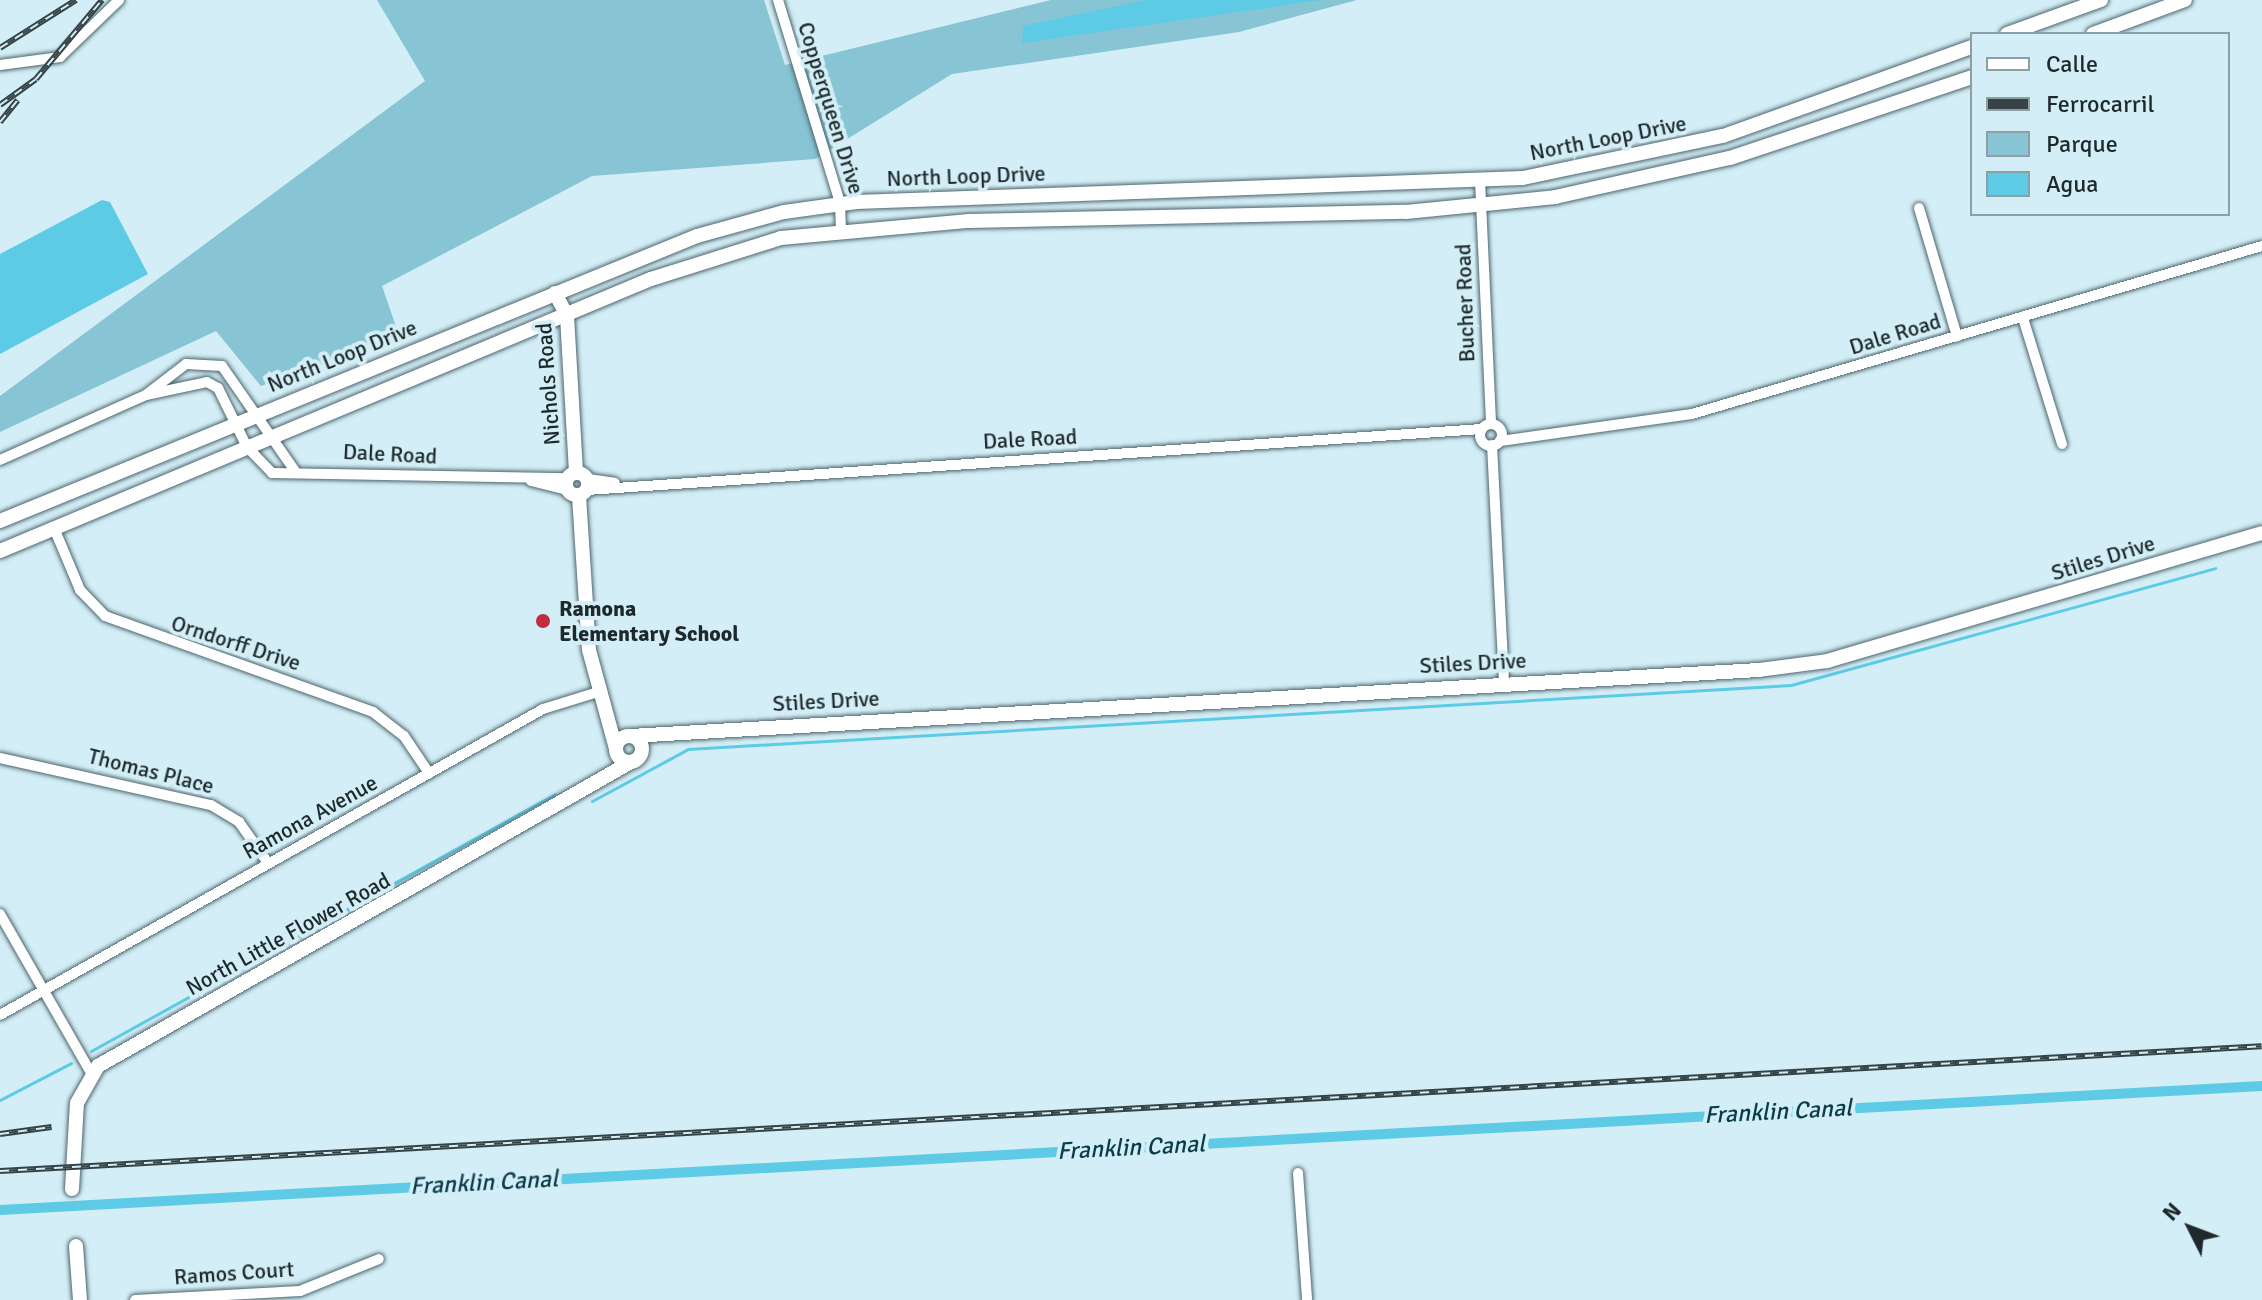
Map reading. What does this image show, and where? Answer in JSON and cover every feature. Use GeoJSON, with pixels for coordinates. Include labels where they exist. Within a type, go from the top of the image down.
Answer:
{"type":"FeatureCollection","features":[{"type":"Feature","properties":{"kind":"main road"},"geometry":{"type":"LineString","coordinates":[[2013,32],[2101,0]]}},
{"type":"Feature","properties":{"kind":"main road"},"geometry":{"type":"LineString","coordinates":[[2098,32],[2185,0]]}},
{"type":"Feature","properties":{"kind":"main road","name":"North Loop Drive"},"geometry":{"type":"LineString","coordinates":[[0,521],[697,236],[840,203],[1480,180],[1629,159],[1785,117],[1970,48]]}},
{"type":"Feature","properties":{"kind":"main road","name":"North Loop Drive"},"geometry":{"type":"LineString","coordinates":[[0,551],[709,258],[841,228],[1481,206],[1650,180],[1792,138],[1970,78]]}},
{"type":"Feature","properties":{"kind":"main road"},"geometry":{"type":"LineString","coordinates":[[1785,117],[1792,138]]}},
{"type":"Feature","properties":{"kind":"main road"},"geometry":{"type":"LineString","coordinates":[[1160,193],[1161,217]]}},
{"type":"Feature","properties":{"kind":"main road","name":"Nichols Road"},"geometry":{"type":"LineString","coordinates":[[555,293],[567,316],[589,650],[616,750]]}},
{"type":"Feature","properties":{"kind":"main road","name":"Stiles Drive"},"geometry":{"type":"LineString","coordinates":[[629,736],[1504,684],[1827,661],[2262,533]]}},
{"type":"Feature","properties":{"kind":"main road"},"geometry":{"type":"LineString","coordinates":[[610,722],[629,736],[636,758]]}},
{"type":"Feature","properties":{"kind":"main road"},"geometry":{"type":"LineString","coordinates":[[636,758],[668,732]]}},
{"type":"Feature","properties":{"kind":"main road"},"geometry":{"type":"LineString","coordinates":[[610,775],[616,750],[629,736]]}},
{"type":"Feature","properties":{"kind":"main road"},"geometry":{"type":"LineString","coordinates":[[616,750],[636,758]]}},
{"type":"Feature","properties":{"kind":"main road","name":"North Little Flower Road"},"geometry":{"type":"LineString","coordinates":[[91,1073],[636,758]]}},
{"type":"Feature","properties":{"kind":"main road"},"geometry":{"type":"LineString","coordinates":[[72,1189],[73,1124],[91,1073]]}},
{"type":"Feature","properties":{"kind":"main road"},"geometry":{"type":"LineString","coordinates":[[76,1246],[80,1300]]}},
{"type":"Feature","properties":{"kind":"street"},"geometry":{"type":"LineString","coordinates":[[0,65],[60,57],[119,0]]}},
{"type":"Feature","properties":{"kind":"street","name":"Copperqueen Drive"},"geometry":{"type":"LineString","coordinates":[[778,0],[840,203],[841,228]]}},
{"type":"Feature","properties":{"kind":"street","name":"Bucher Road"},"geometry":{"type":"LineString","coordinates":[[1480,180],[1491,427]]}},
{"type":"Feature","properties":{"kind":"street"},"geometry":{"type":"LineString","coordinates":[[1919,208],[1957,336]]}},
{"type":"Feature","properties":{"kind":"street","name":"Dale Road"},"geometry":{"type":"LineString","coordinates":[[1448,436],[1492,443],[1533,433],[1661,421],[2262,246]]}},
{"type":"Feature","properties":{"kind":"street"},"geometry":{"type":"LineString","coordinates":[[2023,318],[2062,444]]}},
{"type":"Feature","properties":{"kind":"street","name":"Dale Road"},"geometry":{"type":"LineString","coordinates":[[146,395],[177,367],[208,362],[233,375],[269,438],[295,471]]}},
{"type":"Feature","properties":{"kind":"street","name":"Dale Road"},"geometry":{"type":"LineString","coordinates":[[0,460],[146,395],[211,383],[247,447],[272,473],[295,471],[577,484],[615,483],[1448,436],[1491,427],[1533,433]]}},
{"type":"Feature","properties":{"kind":"street"},"geometry":{"type":"LineString","coordinates":[[1491,427],[1504,684]]}},
{"type":"Feature","properties":{"kind":"street"},"geometry":{"type":"LineString","coordinates":[[1491,427],[1492,443]]}},
{"type":"Feature","properties":{"kind":"street","name":"Orndorff Drive"},"geometry":{"type":"LineString","coordinates":[[54,528],[80,590],[105,616],[373,712],[404,736],[429,773]]}},
{"type":"Feature","properties":{"kind":"street","name":"Ramona Avenue"},"geometry":{"type":"LineString","coordinates":[[0,1015],[543,709],[601,691]]}},
{"type":"Feature","properties":{"kind":"street","name":"Thomas Place"},"geometry":{"type":"LineString","coordinates":[[0,758],[211,805],[239,822],[268,863]]}},
{"type":"Feature","properties":{"kind":"street"},"geometry":{"type":"LineString","coordinates":[[0,914],[91,1073]]}},
{"type":"Feature","properties":{"kind":"street"},"geometry":{"type":"LineString","coordinates":[[1298,1173],[1307,1300]]}},
{"type":"Feature","properties":{"kind":"street","name":"Ramos Court"},"geometry":{"type":"LineString","coordinates":[[135,1300],[300,1291],[379,1259]]}},
{"type":"Feature","properties":{"kind":"green space"},"geometry":{"type":"Polygon","coordinates":[[[377,0],[764,0],[785,65],[1051,0],[1357,0],[1239,32],[952,74],[815,159],[592,176],[382,286],[400,338],[261,386],[216,331],[0,432],[0,396],[425,81],[377,0]]]}},
{"type":"Feature","properties":{"kind":"water"},"geometry":{"type":"Polygon","coordinates":[[[1146,0],[1321,0],[1022,43],[1023,26],[1146,0]]]}},
{"type":"Feature","properties":{"kind":"water"},"geometry":{"type":"Polygon","coordinates":[[[102,200],[110,202],[148,274],[0,354],[0,254],[102,200]]]}},
{"type":"Feature","properties":{"kind":"waterway"},"geometry":{"type":"LineString","coordinates":[[592,801],[688,749],[1791,685],[2215,568]]}},
{"type":"Feature","properties":{"kind":"waterway"},"geometry":{"type":"LineString","coordinates":[[91,1051],[555,794]]}},
{"type":"Feature","properties":{"kind":"waterway"},"geometry":{"type":"LineString","coordinates":[[0,1100],[71,1063]]}},
{"type":"Feature","properties":{"kind":"waterway","name":"Franklin Canal"},"geometry":{"type":"LineString","coordinates":[[0,1210],[2262,1086]]}},
{"type":"Feature","properties":{"kind":"railway"},"geometry":{"type":"LineString","coordinates":[[0,48],[76,0]]}},
{"type":"Feature","properties":{"kind":"railway"},"geometry":{"type":"LineString","coordinates":[[0,105],[36,79],[102,0]]}},
{"type":"Feature","properties":{"kind":"railway"},"geometry":{"type":"LineString","coordinates":[[0,122],[18,100]]}},
{"type":"Feature","properties":{"kind":"railway"},"geometry":{"type":"LineString","coordinates":[[0,1171],[2262,1046]]}},
{"type":"Feature","properties":{"kind":"railway"},"geometry":{"type":"LineString","coordinates":[[0,1134],[52,1127]]}},
{"type":"Feature","properties":{"kind":"place","name":"Ramona Elementary School"},"geometry":{"type":"Point","coordinates":[543,621]}}]}
